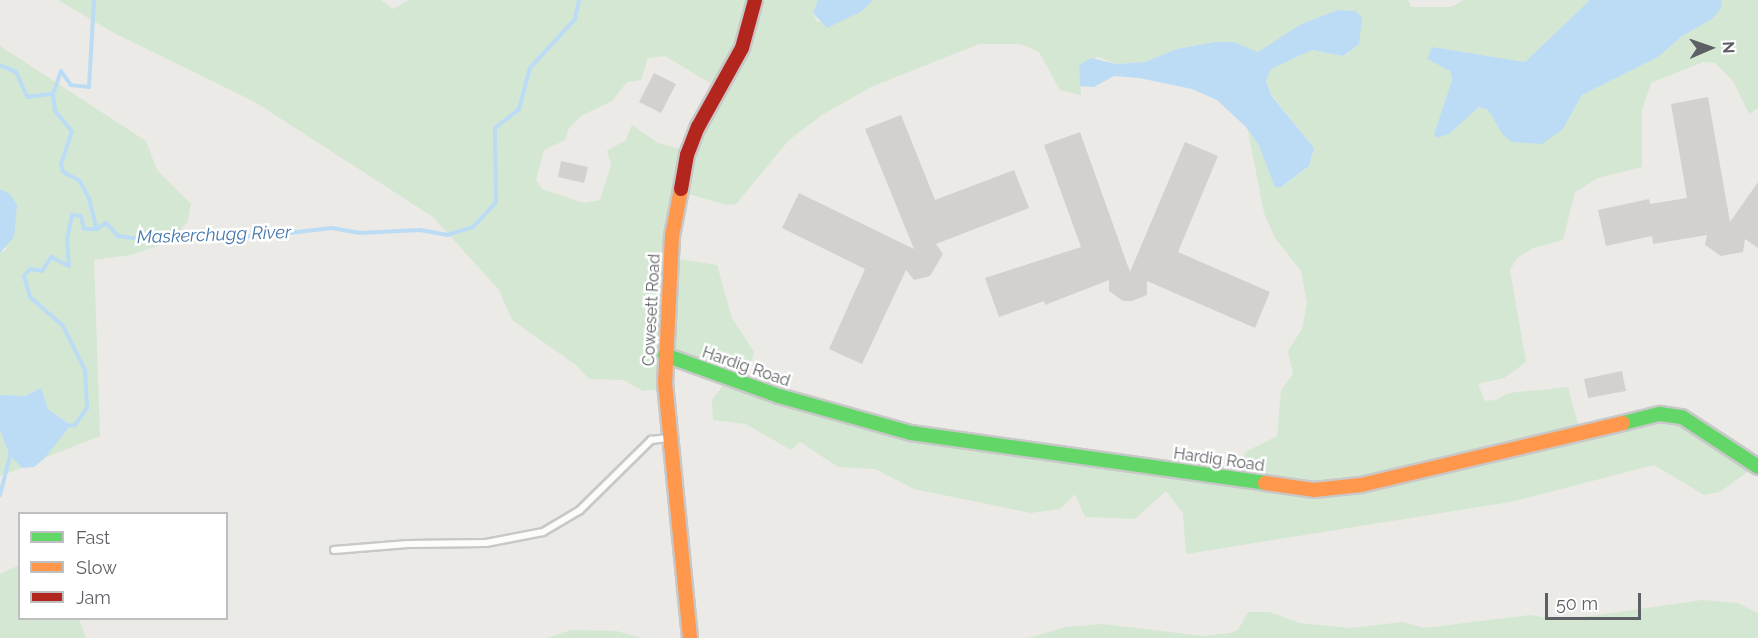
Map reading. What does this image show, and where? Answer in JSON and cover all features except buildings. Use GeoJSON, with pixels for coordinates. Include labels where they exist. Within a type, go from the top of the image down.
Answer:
{"type":"FeatureCollection","features":[{"type":"Feature","properties":{"kind":"street","name":"Cowesett Road"},"geometry":{"type":"LineString","coordinates":[[690,638],[669,438],[665,355],[672,236],[681,175],[698,127],[742,48],[755,0]]}},
{"type":"Feature","properties":{"kind":"street","name":"Hardig Road"},"geometry":{"type":"LineString","coordinates":[[665,355],[779,396],[911,433],[1314,490],[1361,485],[1660,414],[1682,417],[1701,426],[1758,467]]}},
{"type":"Feature","properties":{"kind":"lane"},"geometry":{"type":"LineString","coordinates":[[333,550],[486,543],[543,532],[580,510],[651,440],[669,438]]}},
{"type":"Feature","properties":{"kind":"green space"},"geometry":{"type":"Polygon","coordinates":[[[58,0],[381,0],[393,9],[409,0],[818,0],[813,13],[817,22],[862,11],[873,0],[1408,0],[1411,7],[1451,7],[1464,0],[1590,0],[1525,62],[1432,47],[1427,59],[1450,71],[1452,80],[1434,134],[1449,134],[1479,107],[1488,110],[1503,135],[1563,129],[1582,95],[1658,57],[1681,37],[1713,18],[1721,7],[1721,0],[1758,0],[1758,108],[1749,114],[1733,81],[1715,63],[1703,62],[1651,83],[1642,110],[1642,167],[1598,178],[1575,192],[1563,240],[1533,248],[1517,258],[1510,270],[1526,362],[1504,378],[1478,384],[1485,401],[1496,400],[1509,393],[1568,387],[1579,428],[1690,420],[1758,464],[1720,492],[1704,495],[1654,465],[1510,502],[1186,554],[1183,513],[1166,491],[1135,519],[1085,517],[1075,494],[1060,509],[1031,513],[914,489],[875,469],[838,467],[800,442],[791,450],[746,424],[713,420],[712,400],[729,378],[676,359],[667,389],[643,391],[623,380],[589,379],[576,365],[512,320],[499,290],[433,217],[255,102],[114,33],[58,0]],[[1338,10],[1301,24],[1258,53],[1233,42],[1215,42],[1177,49],[1145,62],[1116,64],[1098,57],[1079,65],[1081,95],[1060,90],[1039,52],[1020,44],[979,44],[871,87],[822,115],[789,140],[736,204],[727,205],[681,192],[673,258],[717,265],[732,318],[754,352],[746,381],[846,416],[1240,479],[1245,452],[1277,436],[1281,390],[1293,374],[1288,351],[1302,329],[1307,303],[1301,271],[1275,238],[1264,213],[1248,131],[1259,146],[1276,187],[1281,188],[1309,166],[1314,148],[1271,94],[1266,80],[1271,69],[1312,50],[1343,56],[1349,53],[1355,11],[1338,10]],[[665,56],[648,58],[641,80],[627,82],[612,101],[581,116],[569,128],[565,140],[544,150],[536,180],[542,189],[584,203],[600,200],[611,165],[607,150],[625,141],[632,125],[658,143],[688,151],[720,89],[665,56]]]}},
{"type":"Feature","properties":{"kind":"green space"},"geometry":{"type":"Polygon","coordinates":[[[0,46],[146,141],[157,170],[191,204],[188,221],[170,242],[130,255],[94,260],[100,436],[44,458],[71,425],[48,409],[42,400],[0,395],[0,253],[6,250],[10,194],[0,189],[0,46]]]}},
{"type":"Feature","properties":{"kind":"green space"},"geometry":{"type":"Polygon","coordinates":[[[0,430],[9,454],[22,468],[0,476],[0,430]]]}},
{"type":"Feature","properties":{"kind":"green space"},"geometry":{"type":"Polygon","coordinates":[[[18,565],[18,620],[79,620],[86,638],[0,638],[0,574],[18,565]]]}},
{"type":"Feature","properties":{"kind":"green space"},"geometry":{"type":"Polygon","coordinates":[[[1702,600],[1738,603],[1758,613],[1758,638],[1028,638],[1066,627],[1103,624],[1202,636],[1230,633],[1238,630],[1248,612],[1270,612],[1299,623],[1350,628],[1403,622],[1424,628],[1530,615],[1563,620],[1702,600]]]}},
{"type":"Feature","properties":{"kind":"green space"},"geometry":{"type":"Polygon","coordinates":[[[571,630],[616,631],[643,638],[548,638],[571,630]]]}},
{"type":"Feature","properties":{"kind":"water"},"geometry":{"type":"Polygon","coordinates":[[[818,0],[873,0],[862,11],[827,28],[813,13],[818,0]]]}},
{"type":"Feature","properties":{"kind":"water"},"geometry":{"type":"Polygon","coordinates":[[[1590,0],[1721,0],[1722,7],[1713,18],[1681,37],[1658,57],[1582,95],[1563,129],[1542,144],[1512,142],[1503,135],[1488,110],[1479,107],[1449,134],[1437,138],[1434,134],[1452,80],[1450,71],[1427,59],[1432,47],[1525,62],[1590,0]]]}},
{"type":"Feature","properties":{"kind":"water"},"geometry":{"type":"Polygon","coordinates":[[[1338,10],[1355,11],[1362,17],[1359,44],[1343,56],[1312,50],[1271,69],[1266,80],[1271,95],[1314,148],[1309,166],[1280,188],[1275,187],[1259,146],[1246,127],[1217,100],[1192,89],[1139,78],[1114,76],[1094,87],[1080,86],[1079,65],[1091,58],[1116,64],[1145,62],[1177,49],[1215,42],[1233,42],[1258,52],[1301,24],[1338,10]]]}},
{"type":"Feature","properties":{"kind":"water"},"geometry":{"type":"Polygon","coordinates":[[[0,189],[10,194],[17,205],[14,237],[0,253],[0,189]]]}},
{"type":"Feature","properties":{"kind":"water"},"geometry":{"type":"Polygon","coordinates":[[[41,388],[48,409],[71,425],[44,459],[34,467],[22,468],[9,454],[0,430],[0,395],[25,396],[41,388]]]}},
{"type":"Feature","properties":{"kind":"waterway"},"geometry":{"type":"LineString","coordinates":[[94,0],[89,87],[71,85],[61,71],[53,94],[55,111],[72,131],[61,164],[63,172],[79,180],[89,198],[97,229]]}},
{"type":"Feature","properties":{"kind":"waterway","name":"Maskerchugg River"},"geometry":{"type":"LineString","coordinates":[[66,426],[75,425],[87,408],[85,370],[63,326],[30,297],[24,276],[30,269],[42,271],[51,257],[69,266],[67,239],[72,215],[81,216],[84,229],[97,229],[106,223],[118,236],[132,238],[264,236],[332,228],[359,233],[420,230],[447,235],[473,227],[496,202],[495,128],[519,109],[530,68],[575,19],[579,0]]}},
{"type":"Feature","properties":{"kind":"waterway"},"geometry":{"type":"LineString","coordinates":[[0,65],[16,72],[27,97],[53,94]]}},
{"type":"Feature","properties":{"kind":"waterway","name":"Maskerchugg River"},"geometry":{"type":"LineString","coordinates":[[0,495],[11,452]]}},
{"type":"Feature","properties":{"kind":"traffic: fast"},"geometry":{"type":"LineString","coordinates":[[665,355],[779,396],[911,433],[1265,483]]}},
{"type":"Feature","properties":{"kind":"traffic: fast"},"geometry":{"type":"LineString","coordinates":[[1623,423],[1660,414],[1682,417],[1758,467]]}},
{"type":"Feature","properties":{"kind":"traffic: slow"},"geometry":{"type":"LineString","coordinates":[[681,189],[672,236],[665,383],[690,638]]}},
{"type":"Feature","properties":{"kind":"traffic: slow"},"geometry":{"type":"LineString","coordinates":[[1265,483],[1314,490],[1361,485],[1623,423]]}},
{"type":"Feature","properties":{"kind":"traffic: jam"},"geometry":{"type":"LineString","coordinates":[[681,189],[687,155],[698,127],[742,48],[755,0]]}}]}
